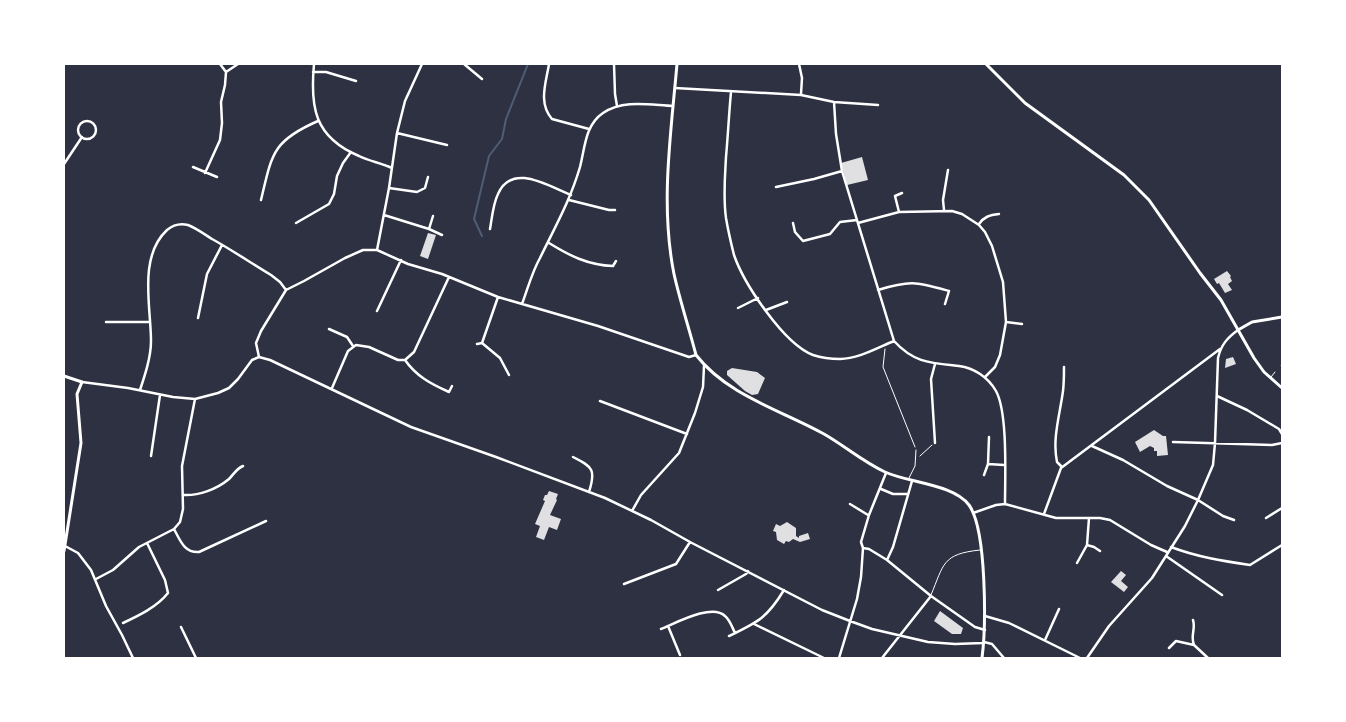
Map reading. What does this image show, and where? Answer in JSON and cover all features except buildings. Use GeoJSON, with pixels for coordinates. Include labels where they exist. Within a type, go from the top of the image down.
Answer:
{"type":"FeatureCollection","features":[{"type":"Feature","properties":{"kind":"street"},"geometry":{"type":"LineString","coordinates":[[205,172],[220,140],[222,124],[221,102],[226,72],[220,64]]}},
{"type":"Feature","properties":{"kind":"street"},"geometry":{"type":"LineString","coordinates":[[226,72],[238,64]]}},
{"type":"Feature","properties":{"kind":"street"},"geometry":{"type":"LineString","coordinates":[[314,64],[311,88],[318,121],[326,134],[351,152],[392,168]]}},
{"type":"Feature","properties":{"kind":"street"},"geometry":{"type":"LineString","coordinates":[[378,250],[390,188],[397,133],[405,101],[422,64]]}},
{"type":"Feature","properties":{"kind":"street"},"geometry":{"type":"LineString","coordinates":[[464,64],[482,79]]}},
{"type":"Feature","properties":{"kind":"street"},"geometry":{"type":"LineString","coordinates":[[549,64],[543,97],[548,114],[552,119],[589,129]]}},
{"type":"Feature","properties":{"kind":"street"},"geometry":{"type":"LineString","coordinates":[[614,64],[617,106]]}},
{"type":"Feature","properties":{"kind":"street"},"geometry":{"type":"LineString","coordinates":[[677,64],[667,194],[669,235],[674,273],[696,356],[704,366],[739,392],[824,434],[860,458],[886,472],[944,489],[964,500],[973,513],[981,550],[985,616],[982,658]]}},
{"type":"Feature","properties":{"kind":"street"},"geometry":{"type":"LineString","coordinates":[[799,64],[802,78],[801,95]]}},
{"type":"Feature","properties":{"kind":"street"},"geometry":{"type":"LineString","coordinates":[[986,64],[1025,103],[1124,175],[1149,200],[1221,300],[1254,358],[1270,378],[1282,388]]}},
{"type":"Feature","properties":{"kind":"street"},"geometry":{"type":"LineString","coordinates":[[313,72],[326,72],[356,81]]}},
{"type":"Feature","properties":{"kind":"street"},"geometry":{"type":"LineString","coordinates":[[675,88],[801,95],[834,102],[878,105]]}},
{"type":"Feature","properties":{"kind":"street"},"geometry":{"type":"LineString","coordinates":[[731,92],[724,189],[726,216],[734,255],[743,275],[758,298],[782,331],[798,346],[813,354],[841,359],[856,356],[894,341]]}},
{"type":"Feature","properties":{"kind":"street"},"geometry":{"type":"LineString","coordinates":[[834,102],[836,134],[842,171],[894,341],[914,357],[935,364],[970,369],[985,377],[995,390],[1000,404],[1004,435],[1005,504]]}},
{"type":"Feature","properties":{"kind":"street"},"geometry":{"type":"LineString","coordinates":[[522,304],[540,257],[549,243],[571,195],[589,129],[595,120],[617,106],[628,104],[673,106]]}},
{"type":"Feature","properties":{"kind":"street"},"geometry":{"type":"LineString","coordinates":[[91,121],[97,130],[94,136],[89,139],[82,137],[78,127],[82,122],[91,121]]}},
{"type":"Feature","properties":{"kind":"street"},"geometry":{"type":"LineString","coordinates":[[261,200],[269,168],[275,152],[282,142],[291,134],[318,121]]}},
{"type":"Feature","properties":{"kind":"street"},"geometry":{"type":"LineString","coordinates":[[397,133],[447,145]]}},
{"type":"Feature","properties":{"kind":"street"},"geometry":{"type":"LineString","coordinates":[[64,164],[82,137]]}},
{"type":"Feature","properties":{"kind":"street"},"geometry":{"type":"LineString","coordinates":[[296,223],[329,204],[334,194],[337,176],[351,152]]}},
{"type":"Feature","properties":{"kind":"street"},"geometry":{"type":"LineString","coordinates":[[193,167],[217,177]]}},
{"type":"Feature","properties":{"kind":"street"},"geometry":{"type":"LineString","coordinates":[[944,210],[943,200],[948,170]]}},
{"type":"Feature","properties":{"kind":"street"},"geometry":{"type":"LineString","coordinates":[[776,186],[814,179],[842,171]]}},
{"type":"Feature","properties":{"kind":"street"},"geometry":{"type":"LineString","coordinates":[[490,229],[502,186],[513,178],[519,176],[530,178],[571,195]]}},
{"type":"Feature","properties":{"kind":"street"},"geometry":{"type":"LineString","coordinates":[[390,188],[417,192],[425,188],[428,177]]}},
{"type":"Feature","properties":{"kind":"street"},"geometry":{"type":"LineString","coordinates":[[899,212],[895,196],[902,193]]}},
{"type":"Feature","properties":{"kind":"street"},"geometry":{"type":"LineString","coordinates":[[569,200],[615,210]]}},
{"type":"Feature","properties":{"kind":"street"},"geometry":{"type":"LineString","coordinates":[[793,223],[795,232],[803,241],[830,234],[840,222],[857,222],[899,212],[952,210],[979,225],[992,246],[1003,282],[1006,322],[1000,355],[995,367],[985,377]]}},
{"type":"Feature","properties":{"kind":"street"},"geometry":{"type":"LineString","coordinates":[[979,225],[983,218],[990,214],[998,214]]}},
{"type":"Feature","properties":{"kind":"street"},"geometry":{"type":"LineString","coordinates":[[384,215],[442,235]]}},
{"type":"Feature","properties":{"kind":"street"},"geometry":{"type":"LineString","coordinates":[[429,229],[433,216]]}},
{"type":"Feature","properties":{"kind":"street"},"geometry":{"type":"LineString","coordinates":[[140,390],[145,376],[151,343],[147,281],[150,262],[164,233],[176,225],[188,225],[271,275],[286,290]]}},
{"type":"Feature","properties":{"kind":"street"},"geometry":{"type":"LineString","coordinates":[[549,243],[586,263],[614,266],[616,261]]}},
{"type":"Feature","properties":{"kind":"street"},"geometry":{"type":"LineString","coordinates":[[198,318],[207,274],[222,245]]}},
{"type":"Feature","properties":{"kind":"street"},"geometry":{"type":"LineString","coordinates":[[259,357],[256,343],[261,331],[286,290],[363,250],[378,250],[498,297],[598,326],[689,357],[696,356]]}},
{"type":"Feature","properties":{"kind":"street"},"geometry":{"type":"LineString","coordinates":[[377,311],[401,260]]}},
{"type":"Feature","properties":{"kind":"street"},"geometry":{"type":"LineString","coordinates":[[332,388],[352,346],[360,344],[398,360],[405,360],[414,352],[448,277]]}},
{"type":"Feature","properties":{"kind":"street"},"geometry":{"type":"LineString","coordinates":[[878,290],[907,282],[920,283],[949,291],[945,304]]}},
{"type":"Feature","properties":{"kind":"street"},"geometry":{"type":"LineString","coordinates":[[482,343],[498,297]]}},
{"type":"Feature","properties":{"kind":"street"},"geometry":{"type":"LineString","coordinates":[[738,308],[758,298]]}},
{"type":"Feature","properties":{"kind":"street"},"geometry":{"type":"LineString","coordinates":[[766,310],[787,302]]}},
{"type":"Feature","properties":{"kind":"street"},"geometry":{"type":"LineString","coordinates":[[1044,514],[1062,467],[1220,349],[1238,330],[1252,322],[1282,317]]}},
{"type":"Feature","properties":{"kind":"street"},"geometry":{"type":"LineString","coordinates":[[106,322],[150,322]]}},
{"type":"Feature","properties":{"kind":"street"},"geometry":{"type":"LineString","coordinates":[[1006,322],[1022,324]]}},
{"type":"Feature","properties":{"kind":"street"},"geometry":{"type":"LineString","coordinates":[[329,329],[347,337],[352,346]]}},
{"type":"Feature","properties":{"kind":"street"},"geometry":{"type":"LineString","coordinates":[[476,344],[482,343],[500,358],[509,375]]}},
{"type":"Feature","properties":{"kind":"street"},"geometry":{"type":"LineString","coordinates":[[1087,658],[1109,626],[1152,578],[1185,526],[1198,500],[1213,465],[1220,349]]}},
{"type":"Feature","properties":{"kind":"street"},"geometry":{"type":"LineString","coordinates":[[64,376],[82,382],[195,399],[229,388],[252,360],[259,357],[279,363],[411,427],[589,492],[651,520],[822,610],[872,629],[901,636],[938,642],[992,644],[1004,658]]}},
{"type":"Feature","properties":{"kind":"street"},"geometry":{"type":"LineString","coordinates":[[405,360],[419,376],[435,386],[449,392],[452,386]]}},
{"type":"Feature","properties":{"kind":"street"},"geometry":{"type":"LineString","coordinates":[[934,443],[931,380],[935,364]]}},
{"type":"Feature","properties":{"kind":"street"},"geometry":{"type":"LineString","coordinates":[[632,512],[641,494],[679,453],[696,413],[703,387],[704,366]]}},
{"type":"Feature","properties":{"kind":"street"},"geometry":{"type":"LineString","coordinates":[[1062,467],[1056,462],[1055,456],[1057,426],[1064,389],[1064,367]]}},
{"type":"Feature","properties":{"kind":"street"},"geometry":{"type":"LineString","coordinates":[[64,551],[81,443],[76,394],[82,382]]}},
{"type":"Feature","properties":{"kind":"street"},"geometry":{"type":"LineString","coordinates":[[151,456],[160,395]]}},
{"type":"Feature","properties":{"kind":"street"},"geometry":{"type":"LineString","coordinates":[[1217,396],[1247,410],[1279,429],[1282,434]]}},
{"type":"Feature","properties":{"kind":"street"},"geometry":{"type":"LineString","coordinates":[[96,580],[112,570],[139,548],[174,529],[180,522],[184,495],[182,466],[195,399]]}},
{"type":"Feature","properties":{"kind":"street"},"geometry":{"type":"LineString","coordinates":[[600,401],[687,434]]}},
{"type":"Feature","properties":{"kind":"street"},"geometry":{"type":"LineString","coordinates":[[984,474],[988,464],[989,437]]}},
{"type":"Feature","properties":{"kind":"street"},"geometry":{"type":"LineString","coordinates":[[1173,442],[1272,445],[1282,443]]}},
{"type":"Feature","properties":{"kind":"street"},"geometry":{"type":"LineString","coordinates":[[1092,446],[1123,460],[1167,486],[1198,500],[1223,516],[1234,520]]}},
{"type":"Feature","properties":{"kind":"street"},"geometry":{"type":"LineString","coordinates":[[573,457],[587,464],[592,469],[593,474],[589,492]]}},
{"type":"Feature","properties":{"kind":"street"},"geometry":{"type":"LineString","coordinates":[[988,464],[1004,465]]}},
{"type":"Feature","properties":{"kind":"street"},"geometry":{"type":"LineString","coordinates":[[184,495],[202,493],[220,485],[227,481],[236,469],[243,466]]}},
{"type":"Feature","properties":{"kind":"street"},"geometry":{"type":"LineString","coordinates":[[839,658],[857,599],[861,578],[863,548],[861,542],[869,515],[881,489],[886,472]]}},
{"type":"Feature","properties":{"kind":"street"},"geometry":{"type":"LineString","coordinates":[[887,560],[894,547],[909,494],[910,480]]}},
{"type":"Feature","properties":{"kind":"street"},"geometry":{"type":"LineString","coordinates":[[881,489],[893,494],[909,494]]}},
{"type":"Feature","properties":{"kind":"street"},"geometry":{"type":"LineString","coordinates":[[850,504],[869,515]]}},
{"type":"Feature","properties":{"kind":"street"},"geometry":{"type":"LineString","coordinates":[[973,513],[1005,504],[1056,518],[1110,520],[1151,545],[1168,552]]}},
{"type":"Feature","properties":{"kind":"street"},"geometry":{"type":"LineString","coordinates":[[1266,518],[1282,508]]}},
{"type":"Feature","properties":{"kind":"street"},"geometry":{"type":"LineString","coordinates":[[1077,563],[1087,545],[1089,518]]}},
{"type":"Feature","properties":{"kind":"street"},"geometry":{"type":"LineString","coordinates":[[174,529],[185,548],[190,552],[198,552],[266,521]]}},
{"type":"Feature","properties":{"kind":"street"},"geometry":{"type":"LineString","coordinates":[[624,584],[676,564],[690,542]]}},
{"type":"Feature","properties":{"kind":"street"},"geometry":{"type":"LineString","coordinates":[[123,623],[154,606],[168,593],[165,580],[147,543]]}},
{"type":"Feature","properties":{"kind":"street"},"geometry":{"type":"LineString","coordinates":[[1087,545],[1100,551]]}},
{"type":"Feature","properties":{"kind":"street"},"geometry":{"type":"LineString","coordinates":[[1171,547],[1186,553],[1250,565],[1282,545]]}},
{"type":"Feature","properties":{"kind":"street"},"geometry":{"type":"LineString","coordinates":[[65,546],[86,561],[106,606],[133,658]]}},
{"type":"Feature","properties":{"kind":"street"},"geometry":{"type":"LineString","coordinates":[[863,548],[869,549],[887,560],[930,596],[975,627],[985,630]]}},
{"type":"Feature","properties":{"kind":"street"},"geometry":{"type":"LineString","coordinates":[[1166,556],[1222,595]]}},
{"type":"Feature","properties":{"kind":"street"},"geometry":{"type":"LineString","coordinates":[[718,590],[748,571]]}},
{"type":"Feature","properties":{"kind":"street"},"geometry":{"type":"LineString","coordinates":[[729,636],[754,624],[770,612],[784,590]]}},
{"type":"Feature","properties":{"kind":"street"},"geometry":{"type":"LineString","coordinates":[[882,658],[901,636],[930,596]]}},
{"type":"Feature","properties":{"kind":"street"},"geometry":{"type":"LineString","coordinates":[[1045,640],[1059,609]]}},
{"type":"Feature","properties":{"kind":"street"},"geometry":{"type":"LineString","coordinates":[[661,629],[702,613],[715,611],[726,616],[735,633]]}},
{"type":"Feature","properties":{"kind":"street"},"geometry":{"type":"LineString","coordinates":[[985,616],[1009,623],[1080,658]]}},
{"type":"Feature","properties":{"kind":"street"},"geometry":{"type":"LineString","coordinates":[[1193,620],[1192,637],[1194,644],[1208,658]]}},
{"type":"Feature","properties":{"kind":"street"},"geometry":{"type":"LineString","coordinates":[[754,624],[824,658]]}},
{"type":"Feature","properties":{"kind":"street"},"geometry":{"type":"LineString","coordinates":[[668,626],[680,655]]}},
{"type":"Feature","properties":{"kind":"street"},"geometry":{"type":"LineString","coordinates":[[181,627],[195,658]]}},
{"type":"Feature","properties":{"kind":"street"},"geometry":{"type":"LineString","coordinates":[[1169,648],[1176,641],[1194,644]]}},
{"type":"Feature","properties":{"kind":"lane"},"geometry":{"type":"LineString","coordinates":[[1270,378],[1275,372]]}},
{"type":"Feature","properties":{"kind":"lane"},"geometry":{"type":"LineString","coordinates":[[910,480],[915,466],[916,450]]}},
{"type":"Feature","properties":{"kind":"lane"},"geometry":{"type":"LineString","coordinates":[[930,596],[941,571],[952,556],[958,553],[981,550]]}},
{"type":"Feature","properties":{"kind":"path"},"geometry":{"type":"LineString","coordinates":[[886,344],[884,367],[916,450]]}},
{"type":"Feature","properties":{"kind":"path"},"geometry":{"type":"LineString","coordinates":[[916,459],[934,443]]}},
{"type":"Feature","properties":{"kind":"waterway"},"geometry":{"type":"LineString","coordinates":[[482,236],[474,219],[489,156],[502,139],[506,119],[528,64]]}}]}
